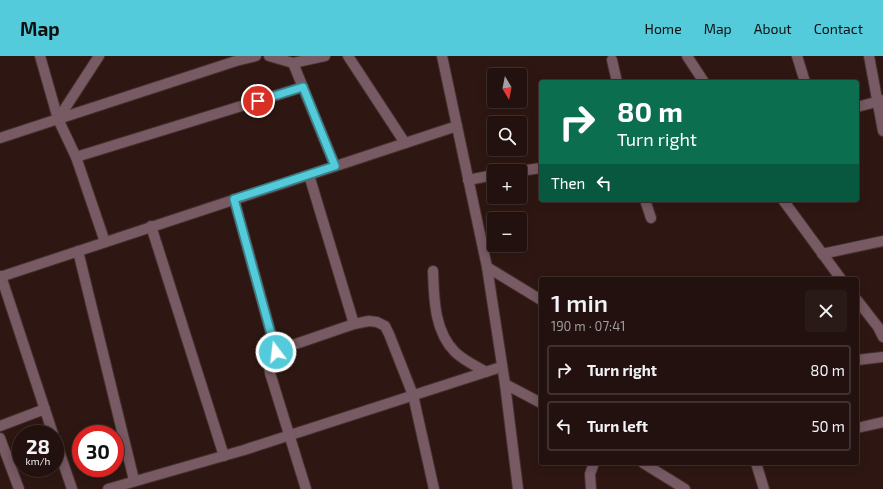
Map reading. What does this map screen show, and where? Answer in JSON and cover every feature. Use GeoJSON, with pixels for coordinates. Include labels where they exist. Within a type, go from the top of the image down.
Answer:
{"type":"FeatureCollection","features":[{"type":"Feature","properties":{"kind":"street"},"geometry":{"type":"LineString","coordinates":[[40,56],[58,119],[76,157],[105,242]]}},
{"type":"Feature","properties":{"kind":"street"},"geometry":{"type":"LineString","coordinates":[[58,119],[99,56]]}},
{"type":"Feature","properties":{"kind":"street"},"geometry":{"type":"LineString","coordinates":[[0,138],[236,60],[256,56]]}},
{"type":"Feature","properties":{"kind":"street"},"geometry":{"type":"LineString","coordinates":[[269,56],[293,63],[325,56]]}},
{"type":"Feature","properties":{"kind":"street"},"geometry":{"type":"LineString","coordinates":[[348,56],[406,143]]}},
{"type":"Feature","properties":{"kind":"street"},"geometry":{"type":"LineString","coordinates":[[442,56],[487,267],[501,367],[505,384],[518,489]]}},
{"type":"Feature","properties":{"kind":"street"},"geometry":{"type":"LineString","coordinates":[[688,56],[703,80]]}},
{"type":"Feature","properties":{"kind":"street"},"geometry":{"type":"LineString","coordinates":[[797,56],[803,80]]}},
{"type":"Feature","properties":{"kind":"street"},"geometry":{"type":"LineString","coordinates":[[869,56],[880,101],[883,131]]}},
{"type":"Feature","properties":{"kind":"street"},"geometry":{"type":"LineString","coordinates":[[612,60],[617,80]]}},
{"type":"Feature","properties":{"kind":"street"},"geometry":{"type":"LineString","coordinates":[[293,63],[335,166]]}},
{"type":"Feature","properties":{"kind":"street"},"geometry":{"type":"LineString","coordinates":[[76,157],[303,87]]}},
{"type":"Feature","properties":{"kind":"street"},"geometry":{"type":"LineString","coordinates":[[859,106],[880,101]]}},
{"type":"Feature","properties":{"kind":"street"},"geometry":{"type":"LineString","coordinates":[[50,425],[1,276],[457,126]]}},
{"type":"Feature","properties":{"kind":"street"},"geometry":{"type":"LineString","coordinates":[[527,170],[539,168]]}},
{"type":"Feature","properties":{"kind":"street"},"geometry":{"type":"LineString","coordinates":[[310,175],[354,324]]}},
{"type":"Feature","properties":{"kind":"street"},"geometry":{"type":"LineString","coordinates":[[468,180],[487,176]]}},
{"type":"Feature","properties":{"kind":"street"},"geometry":{"type":"LineString","coordinates":[[234,199],[276,352]]}},
{"type":"Feature","properties":{"kind":"street"},"geometry":{"type":"LineString","coordinates":[[646,202],[651,218]]}},
{"type":"Feature","properties":{"kind":"street"},"geometry":{"type":"LineString","coordinates":[[784,202],[839,277]]}},
{"type":"Feature","properties":{"kind":"street"},"geometry":{"type":"LineString","coordinates":[[151,226],[224,456]]}},
{"type":"Feature","properties":{"kind":"street"},"geometry":{"type":"LineString","coordinates":[[822,254],[883,241]]}},
{"type":"Feature","properties":{"kind":"street"},"geometry":{"type":"LineString","coordinates":[[78,251],[134,480]]}},
{"type":"Feature","properties":{"kind":"street"},"geometry":{"type":"LineString","coordinates":[[487,267],[539,299]]}},
{"type":"Feature","properties":{"kind":"street"},"geometry":{"type":"LineString","coordinates":[[433,271],[434,304],[437,317],[449,344],[455,352],[486,372]]}},
{"type":"Feature","properties":{"kind":"street"},"geometry":{"type":"LineString","coordinates":[[859,302],[880,327],[883,337]]}},
{"type":"Feature","properties":{"kind":"street"},"geometry":{"type":"LineString","coordinates":[[306,489],[269,368],[271,359],[276,352],[354,324],[369,321],[377,322],[385,326],[413,395],[434,489]]}},
{"type":"Feature","properties":{"kind":"street"},"geometry":{"type":"LineString","coordinates":[[859,360],[883,356]]}},
{"type":"Feature","properties":{"kind":"street"},"geometry":{"type":"LineString","coordinates":[[108,489],[134,480],[224,456],[501,367]]}},
{"type":"Feature","properties":{"kind":"street"},"geometry":{"type":"LineString","coordinates":[[505,384],[539,402]]}},
{"type":"Feature","properties":{"kind":"street"},"geometry":{"type":"LineString","coordinates":[[0,426],[45,409]]}},
{"type":"Feature","properties":{"kind":"street"},"geometry":{"type":"LineString","coordinates":[[859,428],[883,422]]}},
{"type":"Feature","properties":{"kind":"street"},"geometry":{"type":"LineString","coordinates":[[0,438],[19,489]]}},
{"type":"Feature","properties":{"kind":"street"},"geometry":{"type":"LineString","coordinates":[[64,465],[72,489]]}},
{"type":"Feature","properties":{"kind":"street"},"geometry":{"type":"LineString","coordinates":[[591,489],[590,474],[593,465]]}},
{"type":"Feature","properties":{"kind":"street"},"geometry":{"type":"LineString","coordinates":[[646,465],[685,489]]}},
{"type":"Feature","properties":{"kind":"street"},"geometry":{"type":"LineString","coordinates":[[757,465],[764,489]]}},
{"type":"Feature","properties":{"kind":"route"},"geometry":{"type":"LineString","coordinates":[[258,101],[303,87],[335,166],[234,199],[276,352]]}}]}
